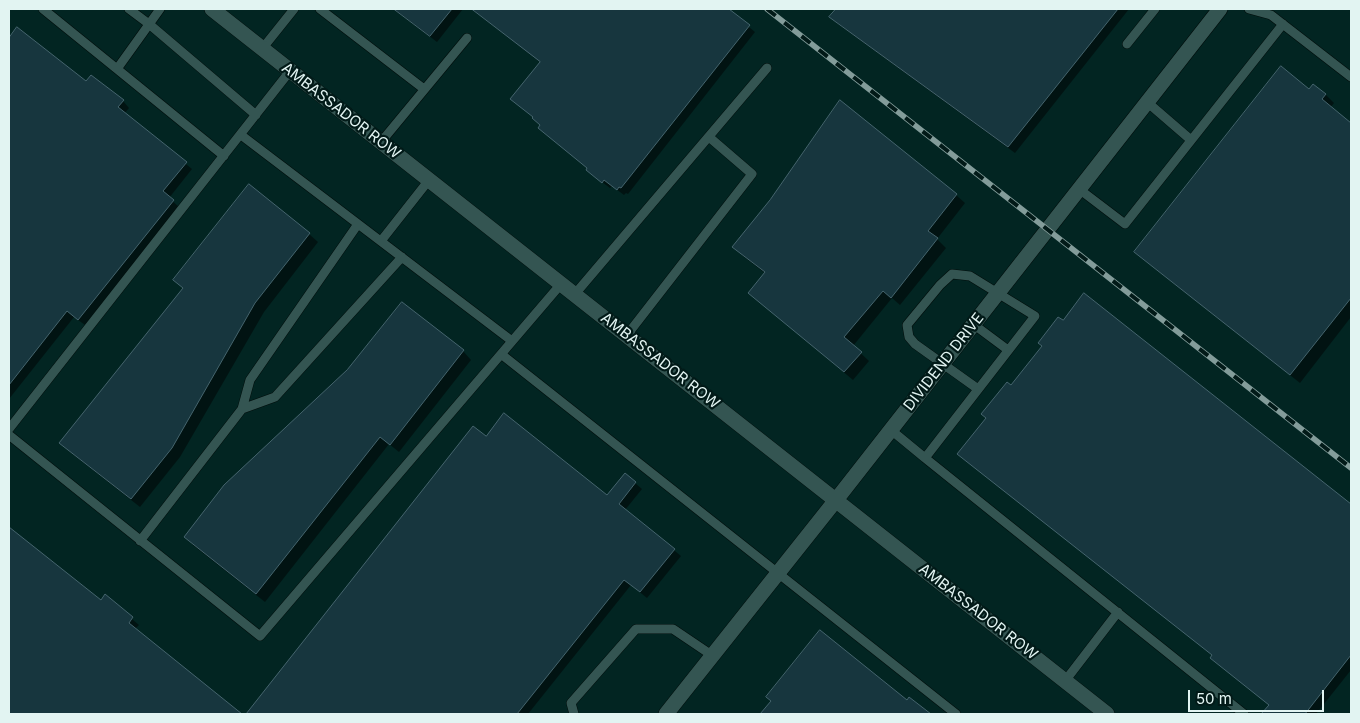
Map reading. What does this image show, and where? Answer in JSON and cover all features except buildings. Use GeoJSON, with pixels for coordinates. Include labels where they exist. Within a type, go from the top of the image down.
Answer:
{"type":"FeatureCollection","features":[{"type":"Feature","properties":{"kind":"street","name":"AMBASSADOR ROW"},"geometry":{"type":"LineString","coordinates":[[212,9],[1065,680],[1099,712]]}},
{"type":"Feature","properties":{"kind":"street","name":"DIVIDEND DRIVE"},"geometry":{"type":"LineString","coordinates":[[666,714],[1220,9]]}},
{"type":"Feature","properties":{"kind":"lane"},"geometry":{"type":"LineString","coordinates":[[43,9],[224,156]]}},
{"type":"Feature","properties":{"kind":"lane"},"geometry":{"type":"LineString","coordinates":[[129,9],[256,115]]}},
{"type":"Feature","properties":{"kind":"lane"},"geometry":{"type":"LineString","coordinates":[[118,69],[160,9]]}},
{"type":"Feature","properties":{"kind":"lane"},"geometry":{"type":"LineString","coordinates":[[262,48],[294,9]]}},
{"type":"Feature","properties":{"kind":"lane"},"geometry":{"type":"LineString","coordinates":[[320,9],[424,89]]}},
{"type":"Feature","properties":{"kind":"lane"},"geometry":{"type":"LineString","coordinates":[[1127,44],[1156,9]]}},
{"type":"Feature","properties":{"kind":"lane"},"geometry":{"type":"LineString","coordinates":[[1249,9],[1272,15],[1351,77]]}},
{"type":"Feature","properties":{"kind":"lane"},"geometry":{"type":"LineString","coordinates":[[1079,189],[1125,224],[1283,24]]}},
{"type":"Feature","properties":{"kind":"lane"},"geometry":{"type":"LineString","coordinates":[[381,142],[467,38]]}},
{"type":"Feature","properties":{"kind":"lane"},"geometry":{"type":"LineString","coordinates":[[575,294],[767,68]]}},
{"type":"Feature","properties":{"kind":"lane"},"geometry":{"type":"LineString","coordinates":[[9,429],[290,71]]}},
{"type":"Feature","properties":{"kind":"lane"},"geometry":{"type":"LineString","coordinates":[[1147,102],[1191,140]]}},
{"type":"Feature","properties":{"kind":"lane"},"geometry":{"type":"LineString","coordinates":[[241,135],[512,342]]}},
{"type":"Feature","properties":{"kind":"lane"},"geometry":{"type":"LineString","coordinates":[[627,335],[752,174],[709,136]]}},
{"type":"Feature","properties":{"kind":"lane"},"geometry":{"type":"LineString","coordinates":[[381,241],[429,180]]}},
{"type":"Feature","properties":{"kind":"lane"},"geometry":{"type":"LineString","coordinates":[[140,541],[242,409],[250,380],[358,224]]}},
{"type":"Feature","properties":{"kind":"lane"},"geometry":{"type":"LineString","coordinates":[[242,409],[275,397],[402,257]]}},
{"type":"Feature","properties":{"kind":"lane"},"geometry":{"type":"LineString","coordinates":[[925,458],[1035,316],[970,276],[952,274],[940,285],[907,325],[909,337],[942,364],[978,389]]}},
{"type":"Feature","properties":{"kind":"lane"},"geometry":{"type":"LineString","coordinates":[[9,435],[260,636],[562,284]]}},
{"type":"Feature","properties":{"kind":"lane"},"geometry":{"type":"LineString","coordinates":[[974,324],[1008,350]]}},
{"type":"Feature","properties":{"kind":"lane"},"geometry":{"type":"LineString","coordinates":[[502,354],[956,714]]}},
{"type":"Feature","properties":{"kind":"lane"},"geometry":{"type":"LineString","coordinates":[[891,430],[1244,714]]}},
{"type":"Feature","properties":{"kind":"lane"},"geometry":{"type":"LineString","coordinates":[[1065,680],[1118,612]]}},
{"type":"Feature","properties":{"kind":"lane"},"geometry":{"type":"LineString","coordinates":[[574,714],[571,702],[636,629],[673,629],[713,656]]}},
{"type":"Feature","properties":{"kind":"railway"},"geometry":{"type":"LineString","coordinates":[[767,9],[1351,468]]}}]}
